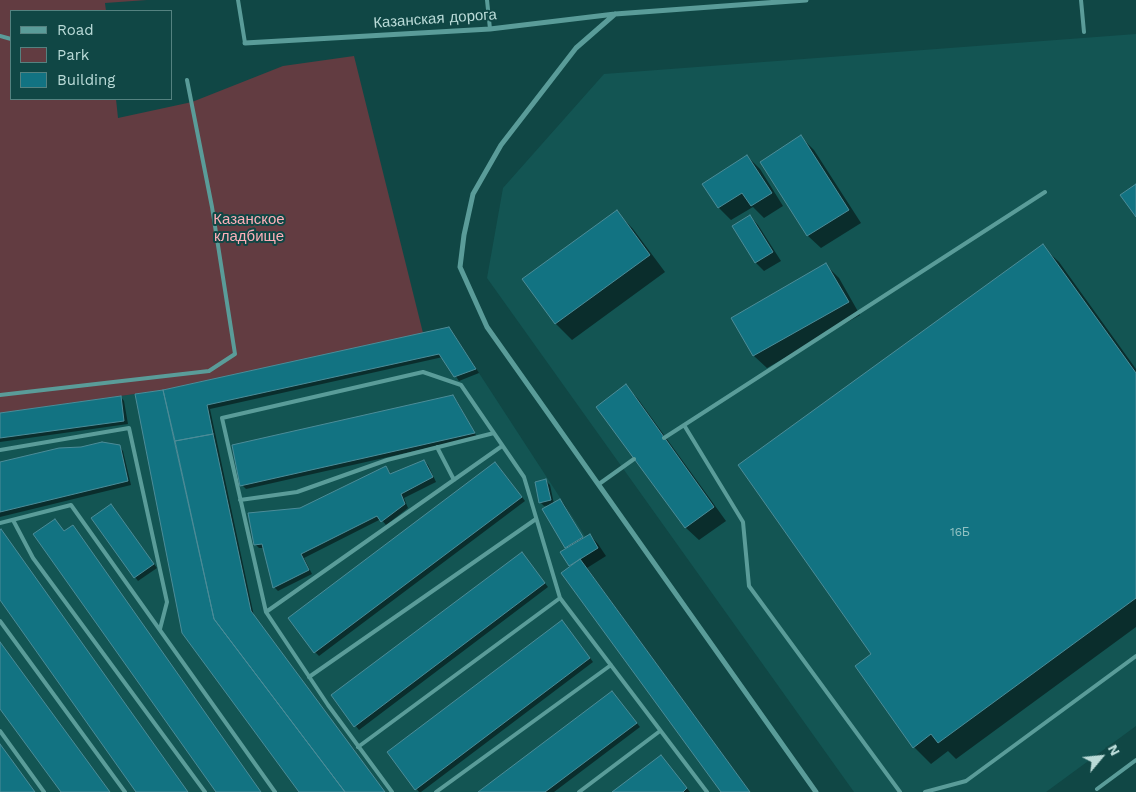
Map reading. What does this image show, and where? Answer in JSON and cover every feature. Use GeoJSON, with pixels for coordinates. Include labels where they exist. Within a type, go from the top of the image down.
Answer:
{"type":"FeatureCollection","features":[{"type":"Feature","properties":{"kind":"street","name":"Казанская дорога"},"geometry":{"type":"LineString","coordinates":[[245,43],[490,29],[615,14],[806,0]]}},
{"type":"Feature","properties":{"kind":"street"},"geometry":{"type":"LineString","coordinates":[[615,14],[576,48],[501,145],[473,194],[464,235],[460,267],[487,327],[816,792]]}},
{"type":"Feature","properties":{"kind":"lane"},"geometry":{"type":"LineString","coordinates":[[238,0],[245,43]]}},
{"type":"Feature","properties":{"kind":"lane"},"geometry":{"type":"LineString","coordinates":[[487,0],[490,29]]}},
{"type":"Feature","properties":{"kind":"lane"},"geometry":{"type":"LineString","coordinates":[[1081,0],[1084,32]]}},
{"type":"Feature","properties":{"kind":"lane"},"geometry":{"type":"LineString","coordinates":[[0,395],[209,370],[235,354],[212,206],[188,80]]}},
{"type":"Feature","properties":{"kind":"lane"},"geometry":{"type":"LineString","coordinates":[[664,438],[1045,192]]}},
{"type":"Feature","properties":{"kind":"lane"},"geometry":{"type":"LineString","coordinates":[[392,792],[358,747],[266,612],[222,418],[423,372],[461,385],[524,476],[560,598],[707,792]]}},
{"type":"Feature","properties":{"kind":"lane"},"geometry":{"type":"LineString","coordinates":[[684,425],[743,522],[749,586],[900,792]]}},
{"type":"Feature","properties":{"kind":"lane"},"geometry":{"type":"LineString","coordinates":[[0,450],[129,428],[167,602],[160,629]]}},
{"type":"Feature","properties":{"kind":"lane"},"geometry":{"type":"LineString","coordinates":[[240,500],[297,492],[387,460],[494,433]]}},
{"type":"Feature","properties":{"kind":"lane"},"geometry":{"type":"LineString","coordinates":[[266,612],[502,446]]}},
{"type":"Feature","properties":{"kind":"lane"},"geometry":{"type":"LineString","coordinates":[[437,447],[454,480]]}},
{"type":"Feature","properties":{"kind":"lane"},"geometry":{"type":"LineString","coordinates":[[599,484],[634,459]]}},
{"type":"Feature","properties":{"kind":"lane"},"geometry":{"type":"LineString","coordinates":[[0,524],[72,505],[275,792]]}},
{"type":"Feature","properties":{"kind":"lane"},"geometry":{"type":"LineString","coordinates":[[309,677],[536,519]]}},
{"type":"Feature","properties":{"kind":"lane"},"geometry":{"type":"LineString","coordinates":[[13,520],[33,558],[204,792]]}},
{"type":"Feature","properties":{"kind":"lane"},"geometry":{"type":"LineString","coordinates":[[358,747],[560,598]]}},
{"type":"Feature","properties":{"kind":"lane"},"geometry":{"type":"LineString","coordinates":[[0,621],[126,792]]}},
{"type":"Feature","properties":{"kind":"lane"},"geometry":{"type":"LineString","coordinates":[[925,792],[966,781],[1136,656]]}},
{"type":"Feature","properties":{"kind":"lane"},"geometry":{"type":"LineString","coordinates":[[436,792],[611,665]]}},
{"type":"Feature","properties":{"kind":"lane"},"geometry":{"type":"LineString","coordinates":[[0,731],[44,792]]}},
{"type":"Feature","properties":{"kind":"lane"},"geometry":{"type":"LineString","coordinates":[[579,792],[660,731]]}},
{"type":"Feature","properties":{"kind":"lane"},"geometry":{"type":"LineString","coordinates":[[1097,789],[1136,760]]}},
{"type":"Feature","properties":{"kind":"shaded area"},"geometry":{"type":"Polygon","coordinates":[[[1136,34],[1136,726],[1046,792],[854,792],[487,278],[503,188],[604,74],[1136,34]]]}},
{"type":"Feature","properties":{"kind":"shaded area"},"geometry":{"type":"Polygon","coordinates":[[[449,327],[585,536],[590,534],[598,548],[580,559],[750,792],[0,792],[0,413],[163,390],[449,327]]]}},
{"type":"Feature","properties":{"kind":"green space","name":"Казанское кладбище"},"geometry":{"type":"Polygon","coordinates":[[[0,0],[147,0],[105,3],[106,10],[10,10],[10,100],[116,100],[118,118],[192,102],[283,66],[354,56],[423,333],[163,390],[0,413],[0,0]]]}},
{"type":"Feature","properties":{"kind":"building"},"geometry":{"type":"Polygon","coordinates":[[[801,135],[849,210],[807,236],[760,162],[801,135]]]}},
{"type":"Feature","properties":{"kind":"building"},"geometry":{"type":"Polygon","coordinates":[[[747,155],[772,193],[751,206],[742,193],[718,208],[702,184],[747,155]]]}},
{"type":"Feature","properties":{"kind":"building"},"geometry":{"type":"Polygon","coordinates":[[[1136,184],[1136,217],[1120,195],[1136,184]]]}},
{"type":"Feature","properties":{"kind":"building"},"geometry":{"type":"Polygon","coordinates":[[[617,210],[650,255],[555,324],[522,279],[617,210]]]}},
{"type":"Feature","properties":{"kind":"building"},"geometry":{"type":"Polygon","coordinates":[[[750,215],[773,252],[755,263],[732,226],[750,215]]]}},
{"type":"Feature","properties":{"kind":"building"},"geometry":{"type":"Polygon","coordinates":[[[1043,244],[1136,373],[1136,598],[938,743],[931,734],[913,748],[855,666],[871,654],[738,465],[1043,244]]]}},
{"type":"Feature","properties":{"kind":"building"},"geometry":{"type":"Polygon","coordinates":[[[826,263],[849,302],[753,356],[731,318],[826,263]]]}},
{"type":"Feature","properties":{"kind":"building"},"geometry":{"type":"Polygon","coordinates":[[[449,327],[476,369],[454,377],[439,354],[207,405],[213,434],[175,441],[163,390],[449,327]]]}},
{"type":"Feature","properties":{"kind":"building"},"geometry":{"type":"Polygon","coordinates":[[[626,384],[714,507],[685,528],[596,407],[626,384]]]}},
{"type":"Feature","properties":{"kind":"building"},"geometry":{"type":"Polygon","coordinates":[[[163,390],[214,619],[345,792],[299,792],[182,633],[135,394],[163,390]]]}},
{"type":"Feature","properties":{"kind":"building"},"geometry":{"type":"Polygon","coordinates":[[[453,395],[475,433],[240,486],[232,445],[453,395]]]}},
{"type":"Feature","properties":{"kind":"building"},"geometry":{"type":"Polygon","coordinates":[[[121,396],[124,421],[0,438],[0,413],[121,396]]]}},
{"type":"Feature","properties":{"kind":"building"},"geometry":{"type":"Polygon","coordinates":[[[213,434],[251,611],[385,792],[345,792],[214,619],[175,441],[213,434]]]}},
{"type":"Feature","properties":{"kind":"building"},"geometry":{"type":"Polygon","coordinates":[[[102,442],[120,445],[128,481],[0,512],[0,462],[59,448],[81,447],[102,442]]]}},
{"type":"Feature","properties":{"kind":"building"},"geometry":{"type":"Polygon","coordinates":[[[424,460],[433,477],[401,494],[405,504],[381,522],[377,516],[301,554],[309,570],[273,588],[262,544],[254,545],[248,513],[300,508],[386,466],[390,474],[424,460]]]}},
{"type":"Feature","properties":{"kind":"building"},"geometry":{"type":"Polygon","coordinates":[[[495,462],[522,497],[314,653],[288,618],[495,462]]]}},
{"type":"Feature","properties":{"kind":"building"},"geometry":{"type":"Polygon","coordinates":[[[546,479],[551,500],[539,503],[535,482],[546,479]]]}},
{"type":"Feature","properties":{"kind":"building"},"geometry":{"type":"Polygon","coordinates":[[[560,499],[583,537],[565,548],[542,509],[560,499]]]}},
{"type":"Feature","properties":{"kind":"building"},"geometry":{"type":"Polygon","coordinates":[[[111,504],[154,564],[134,578],[91,518],[111,504]]]}},
{"type":"Feature","properties":{"kind":"building"},"geometry":{"type":"Polygon","coordinates":[[[55,519],[64,531],[73,525],[261,792],[216,792],[33,534],[55,519]]]}},
{"type":"Feature","properties":{"kind":"building"},"geometry":{"type":"Polygon","coordinates":[[[1,529],[188,792],[136,792],[0,600],[1,529]]]}},
{"type":"Feature","properties":{"kind":"building"},"geometry":{"type":"Polygon","coordinates":[[[590,534],[598,548],[569,566],[560,552],[590,534]]]}},
{"type":"Feature","properties":{"kind":"building"},"geometry":{"type":"Polygon","coordinates":[[[522,552],[545,583],[354,727],[331,695],[522,552]]]}},
{"type":"Feature","properties":{"kind":"building"},"geometry":{"type":"Polygon","coordinates":[[[580,559],[750,792],[721,792],[561,573],[580,559]]]}},
{"type":"Feature","properties":{"kind":"building"},"geometry":{"type":"Polygon","coordinates":[[[562,620],[590,658],[415,790],[387,752],[562,620]]]}},
{"type":"Feature","properties":{"kind":"building"},"geometry":{"type":"Polygon","coordinates":[[[0,642],[110,792],[61,792],[0,709],[0,642]]]}},
{"type":"Feature","properties":{"kind":"building"},"geometry":{"type":"Polygon","coordinates":[[[612,691],[637,723],[545,792],[478,792],[612,691]]]}},
{"type":"Feature","properties":{"kind":"building"},"geometry":{"type":"Polygon","coordinates":[[[0,744],[35,792],[0,792],[0,744]]]}},
{"type":"Feature","properties":{"kind":"building"},"geometry":{"type":"Polygon","coordinates":[[[661,755],[687,788],[683,792],[612,792],[661,755]]]}}]}
